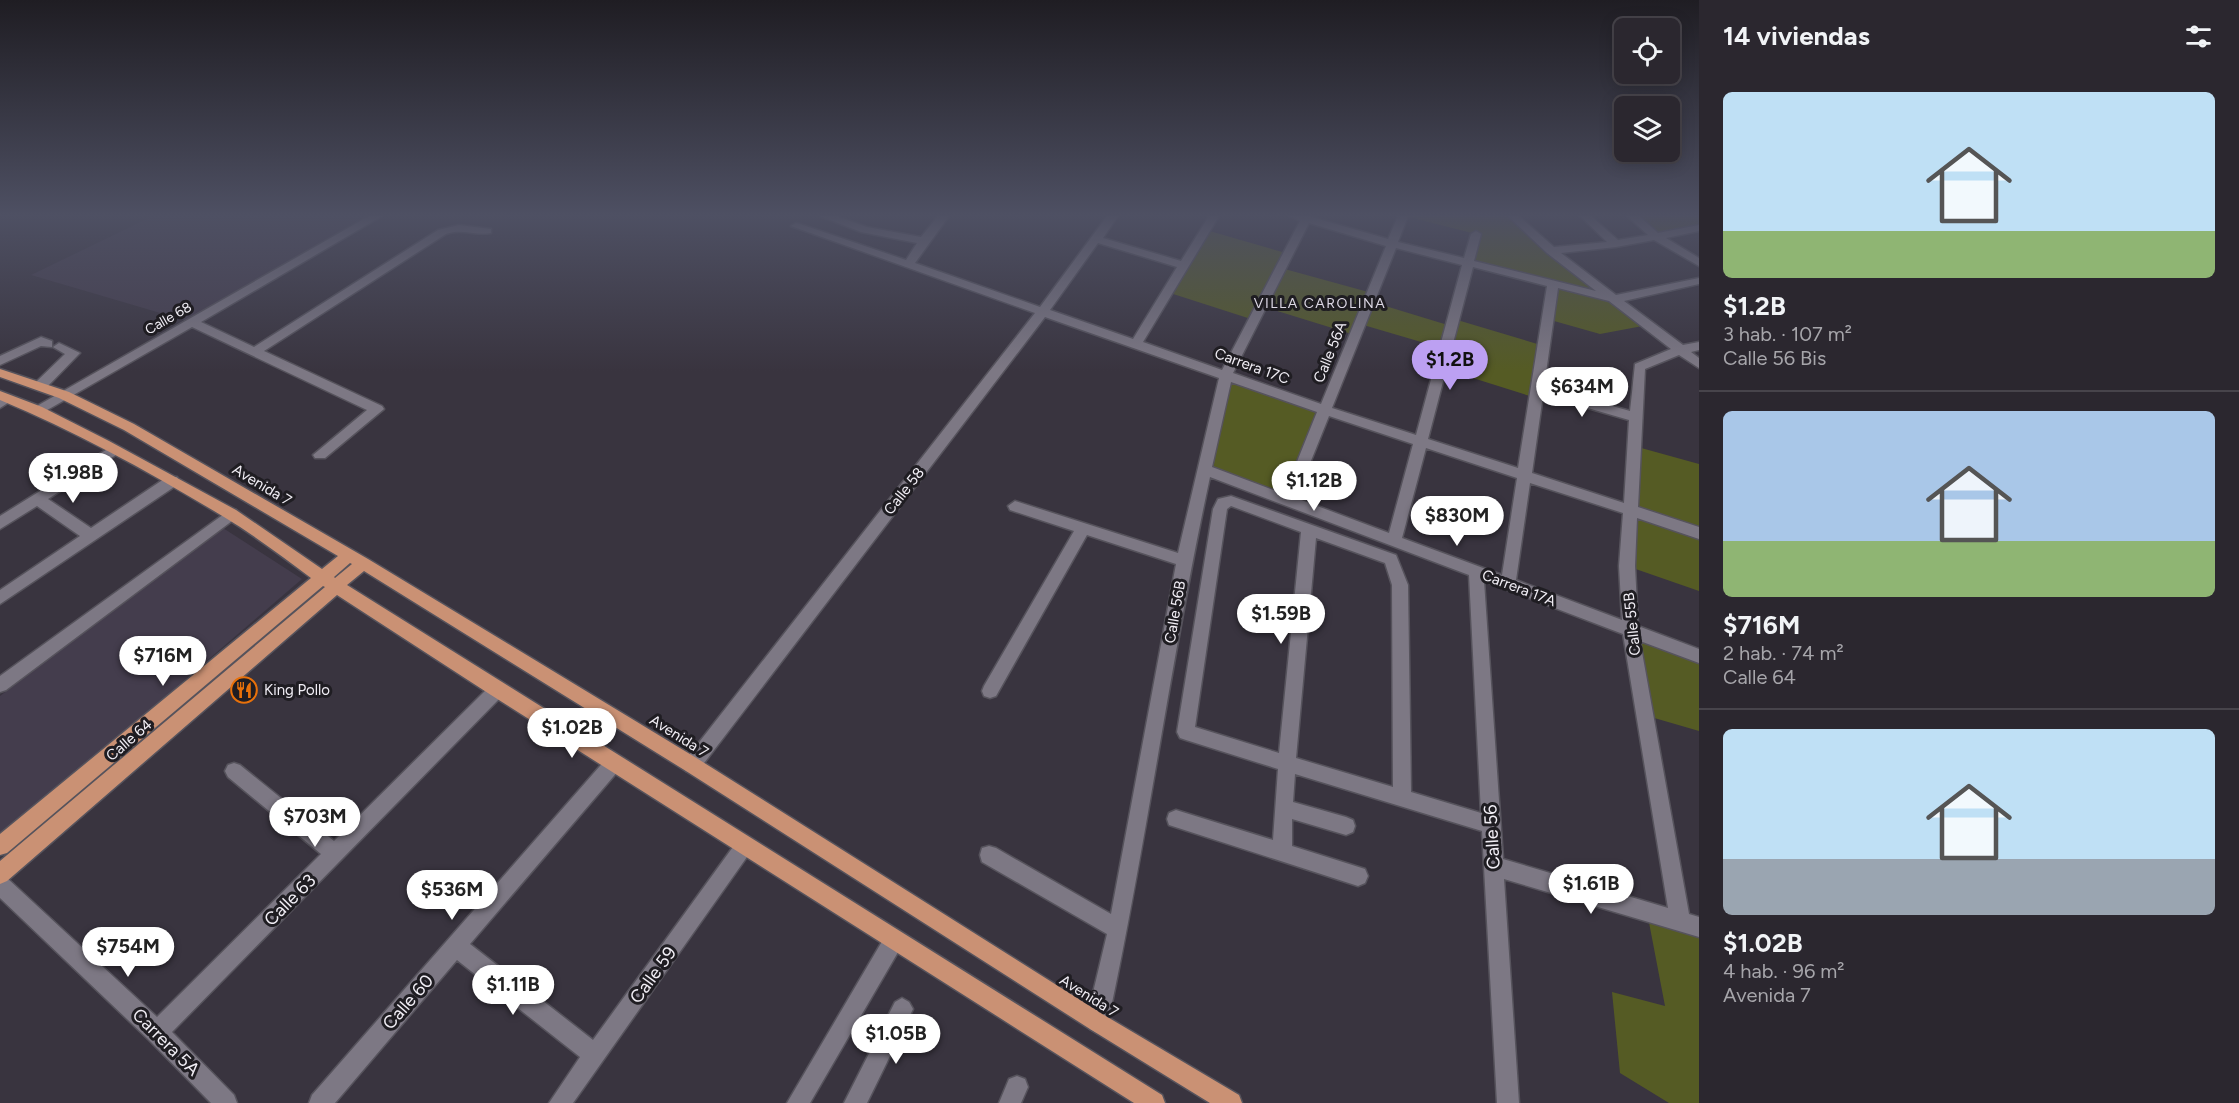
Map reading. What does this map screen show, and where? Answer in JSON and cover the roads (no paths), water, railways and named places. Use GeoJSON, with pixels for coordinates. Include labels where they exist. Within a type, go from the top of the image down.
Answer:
{"type":"FeatureCollection","features":[{"type":"Feature","properties":{"kind":"main road","name":"Avenida 7"},"geometry":{"type":"LineString","coordinates":[[0,372],[64,395],[129,427],[356,559],[692,765],[1096,1022],[1231,1103]]}},
{"type":"Feature","properties":{"kind":"main road"},"geometry":{"type":"LineString","coordinates":[[3,399],[37,410],[231,514],[497,690],[1154,1103]]}},
{"type":"Feature","properties":{"kind":"main road","name":"Calle 64"},"geometry":{"type":"LineString","coordinates":[[0,846],[356,559]]}},
{"type":"Feature","properties":{"kind":"main road","name":"Calle 64"},"geometry":{"type":"LineString","coordinates":[[0,874],[329,581]]}},
{"type":"Feature","properties":{"kind":"street","name":"Calle 68"},"geometry":{"type":"LineString","coordinates":[[37,410],[286,267]]}},
{"type":"Feature","properties":{"kind":"street"},"geometry":{"type":"LineString","coordinates":[[255,352],[387,267]]}},
{"type":"Feature","properties":{"kind":"street","name":"Carrera 17C"},"geometry":{"type":"LineString","coordinates":[[916,267],[1325,410],[1629,512],[1699,533]]}},
{"type":"Feature","properties":{"kind":"street","name":"Calle 58"},"geometry":{"type":"LineString","coordinates":[[692,765],[1075,267]]}},
{"type":"Feature","properties":{"kind":"street"},"geometry":{"type":"LineString","coordinates":[[1136,343],[1183,267]]}},
{"type":"Feature","properties":{"kind":"street","name":"Calle 56B"},"geometry":{"type":"LineString","coordinates":[[1096,1022],[1118,929],[1184,561],[1204,469],[1227,374],[1277,267]]}},
{"type":"Feature","properties":{"kind":"street","name":"Calle 56A"},"geometry":{"type":"LineString","coordinates":[[1288,501],[1383,267]]}},
{"type":"Feature","properties":{"kind":"street"},"geometry":{"type":"LineString","coordinates":[[1394,541],[1468,267]]}},
{"type":"Feature","properties":{"kind":"street"},"geometry":{"type":"LineString","coordinates":[[1487,267],[1615,299],[1699,281]]}},
{"type":"Feature","properties":{"kind":"street"},"geometry":{"type":"LineString","coordinates":[[1573,267],[1699,364]]}},
{"type":"Feature","properties":{"kind":"street"},"geometry":{"type":"LineString","coordinates":[[1508,584],[1553,284]]}},
{"type":"Feature","properties":{"kind":"street"},"geometry":{"type":"LineString","coordinates":[[190,322],[377,410],[320,455]]}},
{"type":"Feature","properties":{"kind":"street"},"geometry":{"type":"LineString","coordinates":[[0,361],[40,341],[74,352],[40,386]]}},
{"type":"Feature","properties":{"kind":"street"},"geometry":{"type":"LineString","coordinates":[[1679,350],[1699,346]]}},
{"type":"Feature","properties":{"kind":"street","name":"Calle 55B"},"geometry":{"type":"LineString","coordinates":[[1679,350],[1640,367],[1627,567],[1630,630],[1680,922]]}},
{"type":"Feature","properties":{"kind":"street"},"geometry":{"type":"LineString","coordinates":[[1537,389],[1635,417]]}},
{"type":"Feature","properties":{"kind":"street"},"geometry":{"type":"LineString","coordinates":[[0,523],[114,450]]}},
{"type":"Feature","properties":{"kind":"street","name":"Carrera 17A"},"geometry":{"type":"LineString","coordinates":[[1204,469],[1699,656]]}},
{"type":"Feature","properties":{"kind":"street"},"geometry":{"type":"LineString","coordinates":[[0,598],[172,481]]}},
{"type":"Feature","properties":{"kind":"street"},"geometry":{"type":"LineString","coordinates":[[37,499],[91,536]]}},
{"type":"Feature","properties":{"kind":"street"},"geometry":{"type":"LineString","coordinates":[[1402,799],[1400,585],[1391,559],[1231,501],[1223,503],[1220,509],[1186,732],[1288,765],[1402,799],[1491,825]]}},
{"type":"Feature","properties":{"kind":"street"},"geometry":{"type":"LineString","coordinates":[[1015,506],[1184,561]]}},
{"type":"Feature","properties":{"kind":"street"},"geometry":{"type":"LineString","coordinates":[[0,685],[231,514]]}},
{"type":"Feature","properties":{"kind":"street"},"geometry":{"type":"LineString","coordinates":[[1282,852],[1283,808],[1309,528]]}},
{"type":"Feature","properties":{"kind":"street"},"geometry":{"type":"LineString","coordinates":[[990,691],[1083,529]]}},
{"type":"Feature","properties":{"kind":"street","name":"Calle 56"},"geometry":{"type":"LineString","coordinates":[[1476,572],[1508,1103]]}},
{"type":"Feature","properties":{"kind":"street","name":"Calle 63"},"geometry":{"type":"LineString","coordinates":[[157,1032],[497,690]]}},
{"type":"Feature","properties":{"kind":"street","name":"Calle 60"},"geometry":{"type":"LineString","coordinates":[[320,1103],[613,764]]}},
{"type":"Feature","properties":{"kind":"street"},"geometry":{"type":"LineString","coordinates":[[234,771],[336,854]]}},
{"type":"Feature","properties":{"kind":"street"},"geometry":{"type":"LineString","coordinates":[[1283,808],[1346,826]]}},
{"type":"Feature","properties":{"kind":"street"},"geometry":{"type":"LineString","coordinates":[[1176,819],[1358,876]]}},
{"type":"Feature","properties":{"kind":"street","name":"Calle 59"},"geometry":{"type":"LineString","coordinates":[[560,1103],[745,847]]}},
{"type":"Feature","properties":{"kind":"street"},"geometry":{"type":"LineString","coordinates":[[989,855],[1118,929]]}},
{"type":"Feature","properties":{"kind":"street"},"geometry":{"type":"LineString","coordinates":[[1494,866],[1699,927]]}},
{"type":"Feature","properties":{"kind":"street","name":"Carrera 5A"},"geometry":{"type":"LineString","coordinates":[[0,885],[157,1032],[226,1103]]}},
{"type":"Feature","properties":{"kind":"street"},"geometry":{"type":"LineString","coordinates":[[798,1103],[894,940]]}},
{"type":"Feature","properties":{"kind":"street"},"geometry":{"type":"LineString","coordinates":[[456,946],[595,1055]]}},
{"type":"Feature","properties":{"kind":"street"},"geometry":{"type":"LineString","coordinates":[[855,1103],[902,1009]]}},
{"type":"Feature","properties":{"kind":"place","name":"King Pollo"},"geometry":{"type":"Point","coordinates":[244,690]}},
{"type":"Feature","properties":{"kind":"district","name":"VILLA CAROLINA"},"geometry":{"type":"Point","coordinates":[1320,303]}}]}
